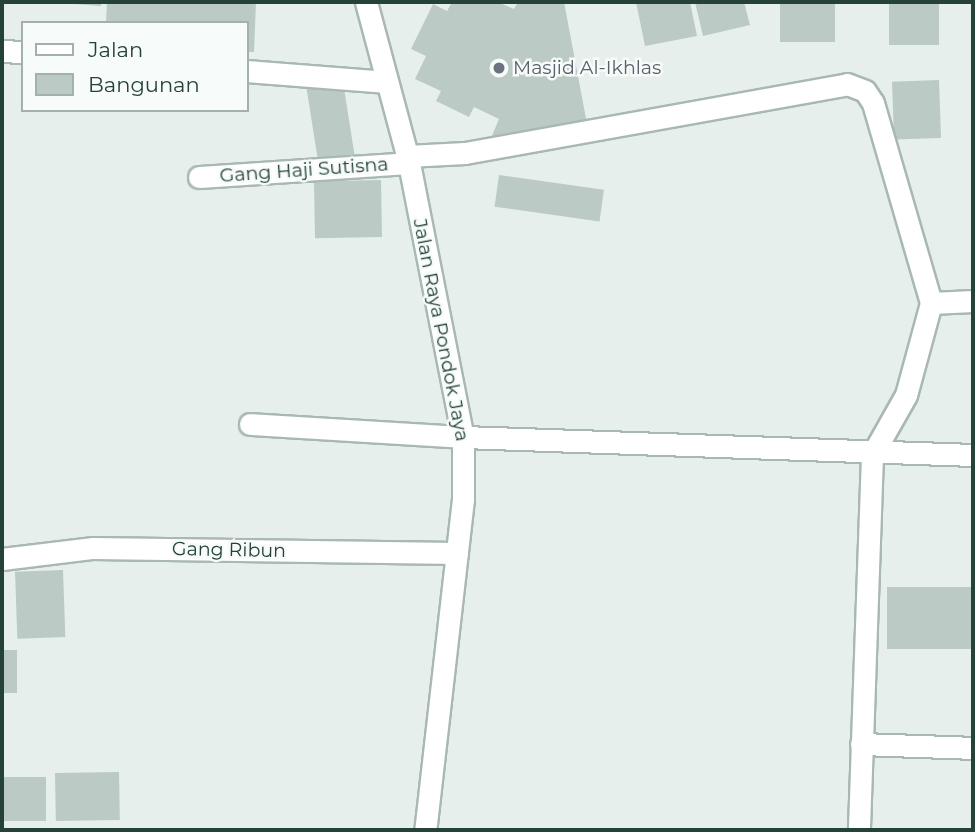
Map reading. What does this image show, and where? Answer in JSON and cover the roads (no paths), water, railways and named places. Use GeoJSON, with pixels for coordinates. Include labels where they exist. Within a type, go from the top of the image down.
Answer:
{"type":"FeatureCollection","features":[{"type":"Feature","properties":{"kind":"street","name":"Jalan Raya Pondok Jaya"},"geometry":{"type":"LineString","coordinates":[[366,2],[408,159],[463,437],[457,553],[425,830]]}},
{"type":"Feature","properties":{"kind":"street"},"geometry":{"type":"LineString","coordinates":[[2,51],[21,52]]}},
{"type":"Feature","properties":{"kind":"street"},"geometry":{"type":"LineString","coordinates":[[248,71],[387,82]]}},
{"type":"Feature","properties":{"kind":"street","name":"Gang Haji Sutisna"},"geometry":{"type":"LineString","coordinates":[[199,177],[465,153],[847,84],[857,86],[873,103],[931,303]]}},
{"type":"Feature","properties":{"kind":"street"},"geometry":{"type":"LineString","coordinates":[[859,830],[872,454],[906,395],[931,303],[973,301]]}},
{"type":"Feature","properties":{"kind":"street"},"geometry":{"type":"LineString","coordinates":[[250,424],[463,437],[872,454],[973,454]]}},
{"type":"Feature","properties":{"kind":"street","name":"Gang Ribun"},"geometry":{"type":"LineString","coordinates":[[2,559],[93,548],[457,553]]}},
{"type":"Feature","properties":{"kind":"street"},"geometry":{"type":"LineString","coordinates":[[861,744],[973,748]]}},
{"type":"Feature","properties":{"kind":"place","name":"Masjid Al-Ikhlas"},"geometry":{"type":"Point","coordinates":[499,68]}}]}
